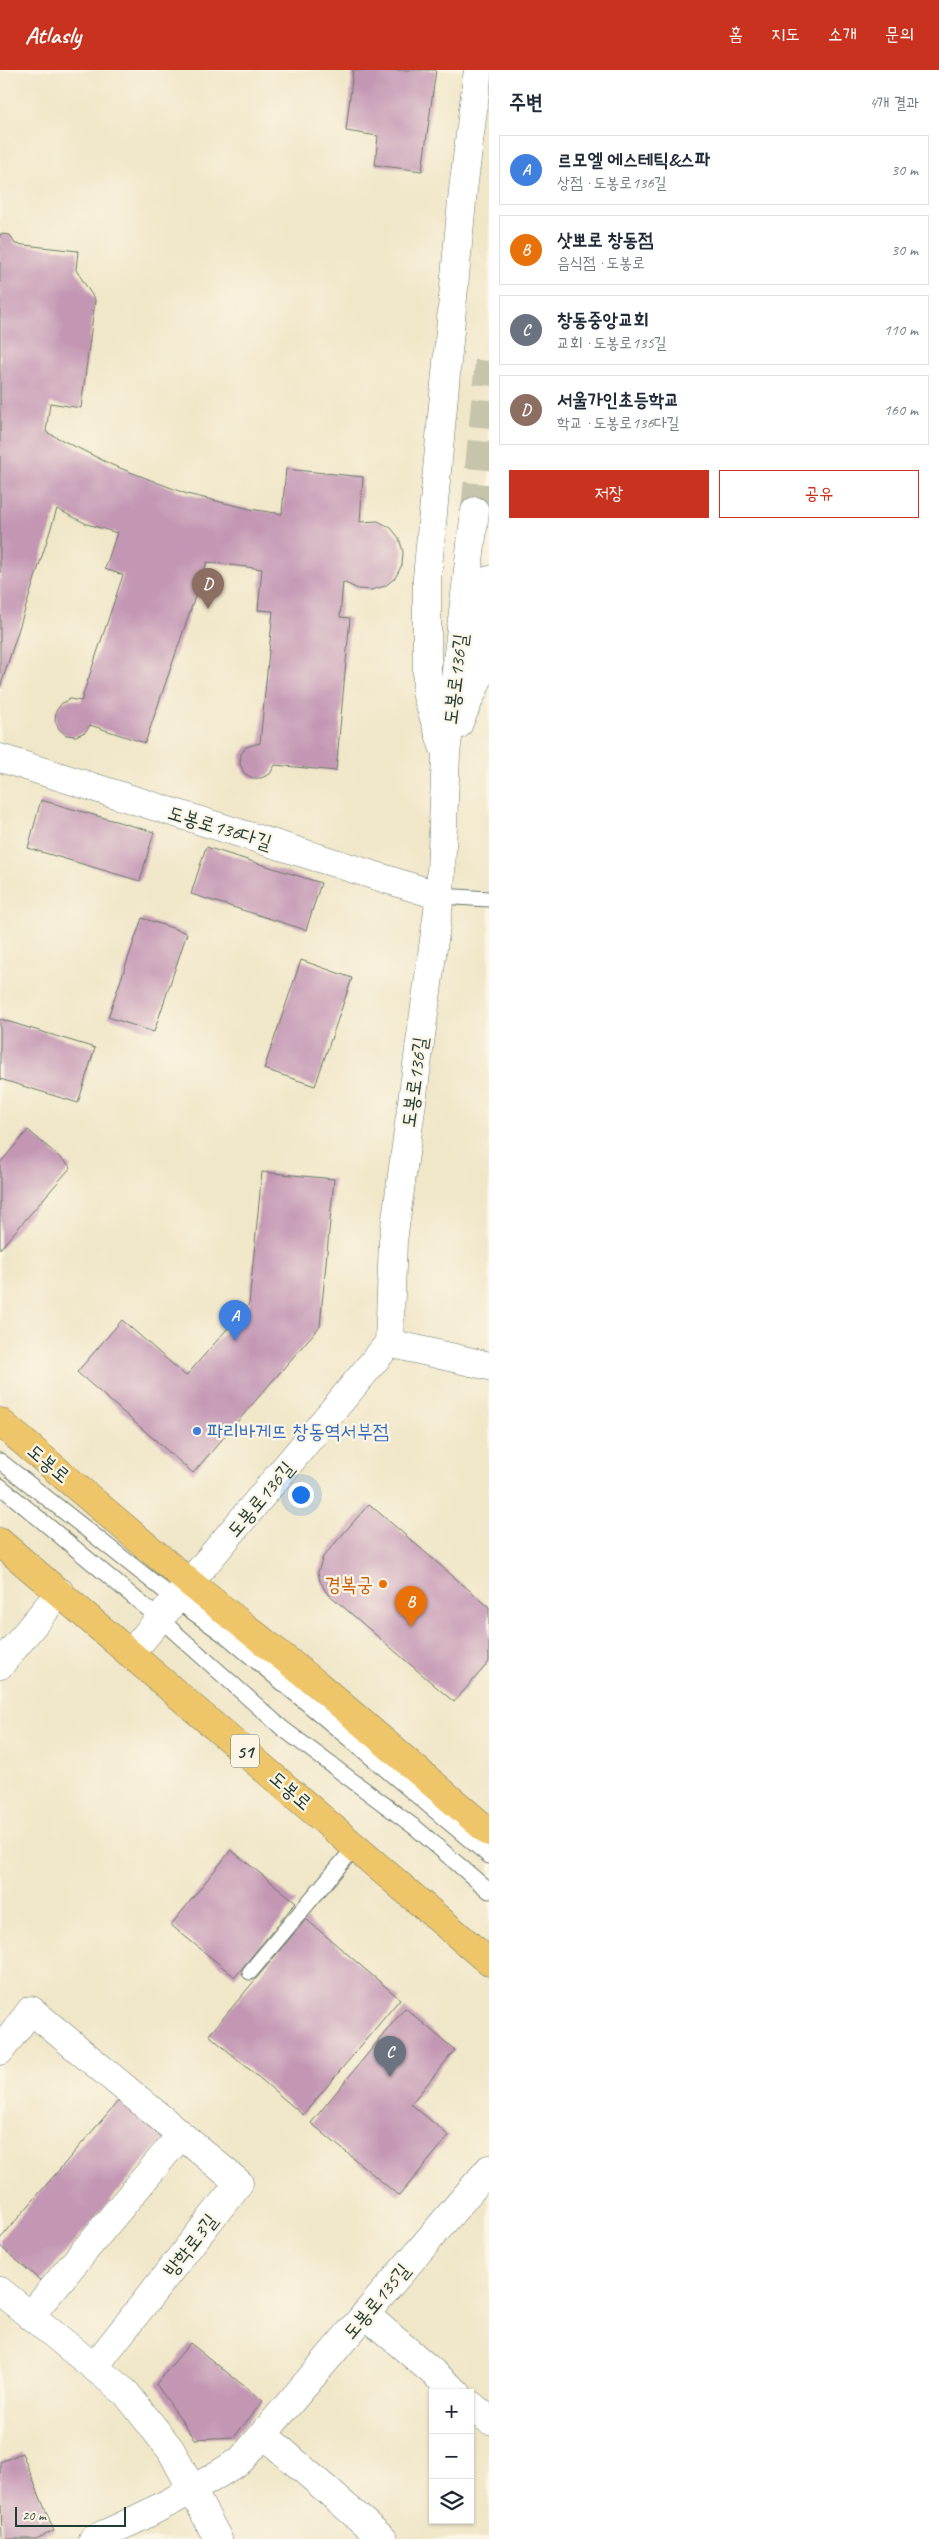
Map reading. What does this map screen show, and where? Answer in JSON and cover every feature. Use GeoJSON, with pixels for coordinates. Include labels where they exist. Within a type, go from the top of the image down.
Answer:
{"type":"FeatureCollection","features":[{"type":"Feature","properties":{"kind":"main road","name":"도봉로"},"geometry":{"type":"LineString","coordinates":[[0,1422],[175,1600],[317,1684],[489,1832]]}},
{"type":"Feature","properties":{"kind":"main road","name":"도봉로"},"geometry":{"type":"LineString","coordinates":[[0,1542],[489,1962]]}},
{"type":"Feature","properties":{"kind":"street"},"geometry":{"type":"LineString","coordinates":[[446,754],[427,696],[427,578],[463,190],[478,70]]}},
{"type":"Feature","properties":{"kind":"street","name":"도봉로136길"},"geometry":{"type":"LineString","coordinates":[[131,1653],[389,1343],[392,1241],[440,896],[446,754],[475,511]]}},
{"type":"Feature","properties":{"kind":"street"},"geometry":{"type":"LineString","coordinates":[[446,754],[479,677],[489,580]]}},
{"type":"Feature","properties":{"kind":"street","name":"도봉로136다길"},"geometry":{"type":"LineString","coordinates":[[0,758],[440,896]]}},
{"type":"Feature","properties":{"kind":"street"},"geometry":{"type":"LineString","coordinates":[[389,1343],[489,1366]]}},
{"type":"Feature","properties":{"kind":"street"},"geometry":{"type":"LineString","coordinates":[[0,1664],[60,1592]]}},
{"type":"Feature","properties":{"kind":"street","name":"방학로3길"},"geometry":{"type":"LineString","coordinates":[[0,2051],[31,2010],[180,2136],[239,2183],[94,2367]]}},
{"type":"Feature","properties":{"kind":"street"},"geometry":{"type":"LineString","coordinates":[[30,2316],[180,2136]]}},
{"type":"Feature","properties":{"kind":"street","name":"도봉로135길"},"geometry":{"type":"LineString","coordinates":[[93,2539],[135,2521],[193,2491],[241,2460],[489,2168]]}},
{"type":"Feature","properties":{"kind":"street"},"geometry":{"type":"LineString","coordinates":[[0,2291],[126,2393],[171,2450],[218,2539]]}},
{"type":"Feature","properties":{"kind":"street"},"geometry":{"type":"LineString","coordinates":[[364,2314],[452,2389]]}},
{"type":"Feature","properties":{"kind":"street"},"geometry":{"type":"LineString","coordinates":[[474,2407],[489,2420]]}},
{"type":"Feature","properties":{"kind":"street"},"geometry":{"type":"LineString","coordinates":[[264,2435],[383,2539]]}},
{"type":"Feature","properties":{"kind":"lane"},"geometry":{"type":"LineString","coordinates":[[440,896],[489,899]]}},
{"type":"Feature","properties":{"kind":"lane"},"geometry":{"type":"LineString","coordinates":[[0,1461],[175,1600],[282,1728],[417,1828],[489,1891]]}},
{"type":"Feature","properties":{"kind":"lane"},"geometry":{"type":"LineString","coordinates":[[0,1486],[175,1600],[230,1639],[489,1856]]}},
{"type":"Feature","properties":{"kind":"lane"},"geometry":{"type":"LineString","coordinates":[[250,1972],[355,1847]]}},
{"type":"Feature","properties":{"kind":"building"},"geometry":{"type":"Polygon","coordinates":[[[353,70],[436,70],[422,171],[375,165],[378,136],[346,131],[353,70]]]}},
{"type":"Feature","properties":{"kind":"building"},"geometry":{"type":"Polygon","coordinates":[[[0,234],[10,235],[15,244],[78,251],[76,270],[95,300],[81,408],[50,403],[46,432],[112,465],[187,494],[250,509],[282,514],[286,469],[363,477],[360,522],[378,521],[391,528],[399,538],[403,552],[402,565],[395,578],[385,586],[371,590],[358,589],[343,582],[340,617],[350,618],[336,771],[275,765],[270,774],[261,778],[252,778],[244,773],[240,764],[241,754],[246,747],[260,743],[273,611],[258,610],[262,569],[207,562],[145,743],[90,725],[85,732],[76,736],[66,735],[59,729],[55,721],[56,711],[62,703],[70,699],[81,701],[123,575],[105,569],[117,533],[87,524],[57,509],[0,688],[0,234]]]}},
{"type":"Feature","properties":{"kind":"building"},"geometry":{"type":"Polygon","coordinates":[[[41,800],[154,832],[140,881],[28,848],[41,800]]]}},
{"type":"Feature","properties":{"kind":"building"},"geometry":{"type":"Polygon","coordinates":[[[206,847],[321,883],[306,930],[191,894],[206,847]]]}},
{"type":"Feature","properties":{"kind":"building"},"geometry":{"type":"Polygon","coordinates":[[[142,918],[187,933],[154,1032],[108,1017],[142,918]]]}},
{"type":"Feature","properties":{"kind":"building"},"geometry":{"type":"Polygon","coordinates":[[[301,960],[352,978],[315,1086],[264,1069],[301,960]]]}},
{"type":"Feature","properties":{"kind":"building"},"geometry":{"type":"Polygon","coordinates":[[[0,1019],[95,1048],[78,1103],[0,1079],[0,1019]]]}},
{"type":"Feature","properties":{"kind":"building"},"geometry":{"type":"Polygon","coordinates":[[[28,1130],[71,1167],[0,1249],[0,1163],[28,1130]]]}},
{"type":"Feature","properties":{"kind":"building"},"geometry":{"type":"Polygon","coordinates":[[[262,1172],[334,1179],[320,1326],[193,1473],[77,1372],[122,1320],[186,1376],[249,1304],[262,1172]]]}},
{"type":"Feature","properties":{"kind":"building"},"geometry":{"type":"Polygon","coordinates":[[[369,1504],[489,1607],[489,1662],[454,1702],[326,1592],[320,1581],[318,1572],[323,1557],[369,1504]]]}},
{"type":"Feature","properties":{"kind":"building"},"geometry":{"type":"Polygon","coordinates":[[[231,1850],[296,1902],[235,1977],[171,1925],[231,1850]]]}},
{"type":"Feature","properties":{"kind":"building"},"geometry":{"type":"Polygon","coordinates":[[[306,1919],[400,1999],[303,2115],[209,2035],[306,1919]]]}},
{"type":"Feature","properties":{"kind":"building"},"geometry":{"type":"Polygon","coordinates":[[[405,2008],[455,2050],[411,2104],[449,2136],[399,2196],[311,2123],[405,2008]]]}},
{"type":"Feature","properties":{"kind":"building"},"geometry":{"type":"Polygon","coordinates":[[[119,2100],[163,2139],[41,2281],[0,2246],[0,2239],[119,2100]]]}},
{"type":"Feature","properties":{"kind":"building"},"geometry":{"type":"Polygon","coordinates":[[[190,2343],[263,2401],[234,2437],[195,2439],[156,2384],[190,2343]]]}},
{"type":"Feature","properties":{"kind":"building"},"geometry":{"type":"Polygon","coordinates":[[[22,2453],[54,2531],[36,2539],[2,2539],[0,2462],[22,2453]]]}},
{"type":"Feature","properties":{"kind":"tunnel"},"geometry":{"type":"LineString","coordinates":[[475,511],[489,361]]}},
{"type":"Feature","properties":{"kind":"place","name":"서울가인초등학교"},"geometry":{"type":"Point","coordinates":[208,609]}},
{"type":"Feature","properties":{"kind":"place","name":"르모엘 에스테틱&스파"},"geometry":{"type":"Point","coordinates":[235,1341]}},
{"type":"Feature","properties":{"kind":"place","name":"파리바게뜨 창동역서부점"},"geometry":{"type":"Point","coordinates":[197,1431]}},
{"type":"Feature","properties":{"kind":"place","name":"경복궁"},"geometry":{"type":"Point","coordinates":[383,1584]}},
{"type":"Feature","properties":{"kind":"place","name":"삿뽀로 창동점"},"geometry":{"type":"Point","coordinates":[411,1627]}},
{"type":"Feature","properties":{"kind":"place","name":"창동중앙교회"},"geometry":{"type":"Point","coordinates":[390,2077]}}]}
